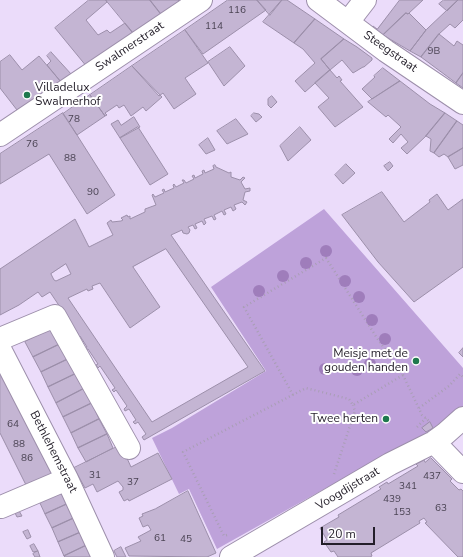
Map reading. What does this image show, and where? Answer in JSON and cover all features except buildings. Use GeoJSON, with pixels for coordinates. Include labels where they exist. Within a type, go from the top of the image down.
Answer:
{"type":"FeatureCollection","features":[{"type":"Feature","properties":{"kind":"street","name":"Swalmerstraat"},"geometry":{"type":"LineString","coordinates":[[0,135],[201,0]]}},
{"type":"Feature","properties":{"kind":"street","name":"Steegstraat"},"geometry":{"type":"LineString","coordinates":[[318,0],[386,51],[463,103]]}},
{"type":"Feature","properties":{"kind":"street"},"geometry":{"type":"LineString","coordinates":[[348,22],[365,0]]}},
{"type":"Feature","properties":{"kind":"street"},"geometry":{"type":"LineString","coordinates":[[0,338],[55,316],[129,448]]}},
{"type":"Feature","properties":{"kind":"street","name":"Bethlehemstraat"},"geometry":{"type":"LineString","coordinates":[[0,349],[67,479],[103,557]]}},
{"type":"Feature","properties":{"kind":"street","name":"Voogdijstraat"},"geometry":{"type":"LineString","coordinates":[[231,557],[390,464],[440,438],[463,418]]}},
{"type":"Feature","properties":{"kind":"street"},"geometry":{"type":"LineString","coordinates":[[440,438],[463,472]]}},
{"type":"Feature","properties":{"kind":"street"},"geometry":{"type":"LineString","coordinates":[[1,507],[67,479]]}},
{"type":"Feature","properties":{"kind":"path"},"geometry":{"type":"LineString","coordinates":[[293,394],[244,307],[326,258],[377,338],[403,375],[422,415],[440,438]]}},
{"type":"Feature","properties":{"kind":"path"},"geometry":{"type":"LineString","coordinates":[[419,408],[449,386],[460,374],[463,377]]}},
{"type":"Feature","properties":{"kind":"path"},"geometry":{"type":"LineString","coordinates":[[353,405],[403,375]]}},
{"type":"Feature","properties":{"kind":"path"},"geometry":{"type":"LineString","coordinates":[[229,534],[224,536],[183,452],[306,388],[349,399],[355,411],[333,479]]}},
{"type":"Feature","properties":{"kind":"shaded area"},"geometry":{"type":"Polygon","coordinates":[[[324,209],[463,368],[463,410],[442,431],[326,488],[217,549],[189,489],[179,494],[152,438],[172,428],[266,371],[211,287],[324,209]]]}},
{"type":"Feature","properties":{"kind":"place","name":"Villadelux Swalmerhof"},"geometry":{"type":"Point","coordinates":[27,95]}},
{"type":"Feature","properties":{"kind":"place","name":"Meisje met de gouden handen"},"geometry":{"type":"Point","coordinates":[416,361]}},
{"type":"Feature","properties":{"kind":"place","name":"Twee herten"},"geometry":{"type":"Point","coordinates":[386,419]}}]}
